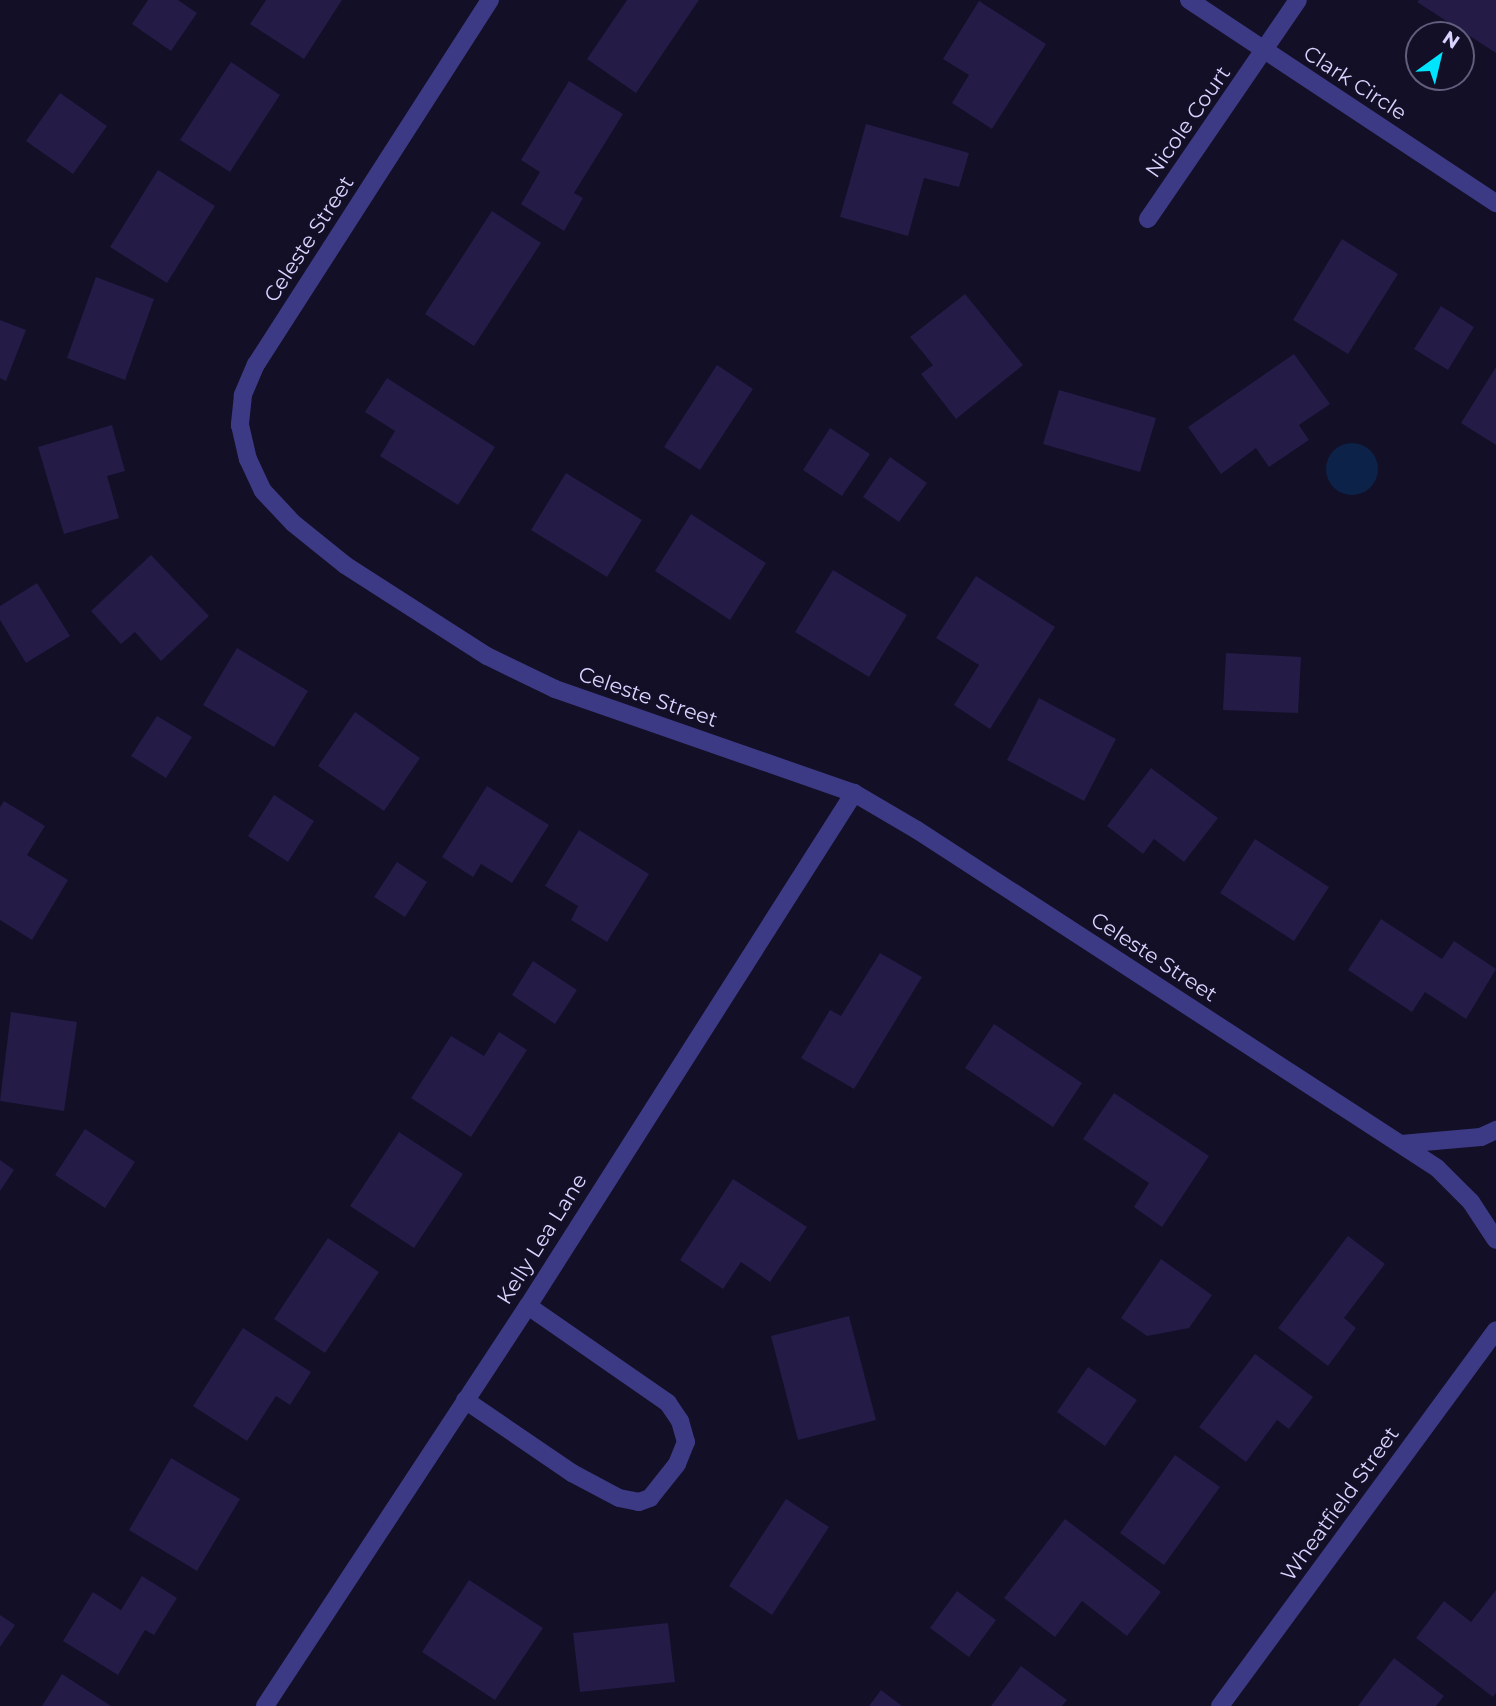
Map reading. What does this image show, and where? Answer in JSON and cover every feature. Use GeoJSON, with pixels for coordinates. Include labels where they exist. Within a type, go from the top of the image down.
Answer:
{"type":"FeatureCollection","features":[{"type":"Feature","properties":{"kind":"street","name":"Celeste Street"},"geometry":{"type":"LineString","coordinates":[[490,0],[256,364],[243,395],[240,425],[248,459],[263,491],[293,523],[345,565],[487,656],[555,689],[854,793],[1437,1168],[1471,1202],[1496,1240]]}},
{"type":"Feature","properties":{"kind":"street","name":"Clark Circle"},"geometry":{"type":"LineString","coordinates":[[1189,0],[1496,203]]}},
{"type":"Feature","properties":{"kind":"street","name":"Nicole Court"},"geometry":{"type":"LineString","coordinates":[[1148,219],[1298,0]]}},
{"type":"Feature","properties":{"kind":"street","name":"Kelly Lea Lane"},"geometry":{"type":"LineString","coordinates":[[265,1706],[528,1306],[854,793]]}},
{"type":"Feature","properties":{"kind":"street"},"geometry":{"type":"LineString","coordinates":[[1401,1144],[1481,1137],[1496,1130]]}},
{"type":"Feature","properties":{"kind":"street"},"geometry":{"type":"LineString","coordinates":[[465,1400],[572,1473],[620,1498],[639,1502],[650,1497],[677,1464],[685,1442],[680,1421],[668,1403],[528,1306]]}},
{"type":"Feature","properties":{"kind":"street","name":"Wheatfield Street"},"geometry":{"type":"LineString","coordinates":[[1220,1706],[1496,1330]]}},
{"type":"Feature","properties":{"kind":"water"},"geometry":{"type":"Polygon","coordinates":[[[1352,443],[1362,445],[1370,451],[1376,459],[1376,479],[1370,487],[1362,493],[1352,495],[1342,493],[1334,487],[1328,479],[1326,469],[1328,459],[1334,451],[1342,445],[1352,443]]]}},
{"type":"Feature","properties":{"kind":"building"},"geometry":{"type":"Polygon","coordinates":[[[148,0],[178,0],[197,13],[171,51],[132,24],[148,0]]]}},
{"type":"Feature","properties":{"kind":"building"},"geometry":{"type":"Polygon","coordinates":[[[266,0],[342,0],[304,59],[250,24],[266,0]]]}},
{"type":"Feature","properties":{"kind":"building"},"geometry":{"type":"Polygon","coordinates":[[[627,0],[699,0],[636,93],[587,59],[627,0]]]}},
{"type":"Feature","properties":{"kind":"building"},"geometry":{"type":"Polygon","coordinates":[[[1496,0],[1496,53],[1475,39],[1475,21],[1446,21],[1417,2],[1496,0]]]}},
{"type":"Feature","properties":{"kind":"building"},"geometry":{"type":"Polygon","coordinates":[[[979,1],[1046,44],[992,129],[952,103],[969,75],[943,59],[979,1]]]}},
{"type":"Feature","properties":{"kind":"building"},"geometry":{"type":"Polygon","coordinates":[[[231,62],[280,95],[230,172],[180,140],[231,62]]]}},
{"type":"Feature","properties":{"kind":"building"},"geometry":{"type":"Polygon","coordinates":[[[569,81],[623,114],[574,193],[583,198],[564,231],[521,204],[540,172],[521,160],[569,81]]]}},
{"type":"Feature","properties":{"kind":"building"},"geometry":{"type":"Polygon","coordinates":[[[60,93],[107,126],[73,174],[26,141],[60,93]]]}},
{"type":"Feature","properties":{"kind":"building"},"geometry":{"type":"Polygon","coordinates":[[[866,124],[969,153],[959,187],[924,178],[908,236],[840,217],[866,124]]]}},
{"type":"Feature","properties":{"kind":"building"},"geometry":{"type":"Polygon","coordinates":[[[158,170],[215,206],[167,283],[110,247],[158,170]]]}},
{"type":"Feature","properties":{"kind":"building"},"geometry":{"type":"Polygon","coordinates":[[[492,211],[541,243],[474,346],[425,314],[492,211]]]}},
{"type":"Feature","properties":{"kind":"building"},"geometry":{"type":"Polygon","coordinates":[[[1342,239],[1398,274],[1348,354],[1293,320],[1342,239]]]}},
{"type":"Feature","properties":{"kind":"building"},"geometry":{"type":"Polygon","coordinates":[[[96,277],[154,299],[125,380],[67,358],[96,277]]]}},
{"type":"Feature","properties":{"kind":"building"},"geometry":{"type":"Polygon","coordinates":[[[965,294],[1023,365],[956,419],[921,374],[933,365],[910,337],[965,294]]]}},
{"type":"Feature","properties":{"kind":"building"},"geometry":{"type":"Polygon","coordinates":[[[1441,306],[1474,327],[1448,370],[1414,349],[1441,306]]]}},
{"type":"Feature","properties":{"kind":"building"},"geometry":{"type":"Polygon","coordinates":[[[0,320],[26,330],[6,381],[0,378],[0,320]]]}},
{"type":"Feature","properties":{"kind":"building"},"geometry":{"type":"Polygon","coordinates":[[[1294,354],[1330,404],[1299,425],[1309,440],[1269,467],[1256,448],[1221,474],[1188,427],[1294,354]]]}},
{"type":"Feature","properties":{"kind":"building"},"geometry":{"type":"Polygon","coordinates":[[[717,365],[753,389],[700,470],[664,447],[717,365]]]}},
{"type":"Feature","properties":{"kind":"building"},"geometry":{"type":"Polygon","coordinates":[[[1496,367],[1496,445],[1461,423],[1496,367]]]}},
{"type":"Feature","properties":{"kind":"building"},"geometry":{"type":"Polygon","coordinates":[[[387,378],[495,447],[458,505],[380,456],[395,431],[365,412],[387,378]]]}},
{"type":"Feature","properties":{"kind":"building"},"geometry":{"type":"Polygon","coordinates":[[[1059,390],[1156,418],[1140,472],[1043,444],[1059,390]]]}},
{"type":"Feature","properties":{"kind":"building"},"geometry":{"type":"Polygon","coordinates":[[[112,425],[125,471],[107,476],[119,518],[64,534],[38,447],[112,425]]]}},
{"type":"Feature","properties":{"kind":"building"},"geometry":{"type":"Polygon","coordinates":[[[830,428],[870,454],[842,496],[803,470],[830,428]]]}},
{"type":"Feature","properties":{"kind":"building"},"geometry":{"type":"Polygon","coordinates":[[[890,457],[927,483],[899,522],[863,497],[890,457]]]}},
{"type":"Feature","properties":{"kind":"building"},"geometry":{"type":"Polygon","coordinates":[[[566,473],[642,520],[607,577],[531,530],[566,473]]]}},
{"type":"Feature","properties":{"kind":"building"},"geometry":{"type":"Polygon","coordinates":[[[691,514],[766,563],[730,620],[655,571],[691,514]]]}},
{"type":"Feature","properties":{"kind":"building"},"geometry":{"type":"Polygon","coordinates":[[[151,555],[209,616],[161,661],[135,632],[121,644],[91,611],[151,555]]]}},
{"type":"Feature","properties":{"kind":"building"},"geometry":{"type":"Polygon","coordinates":[[[833,570],[907,615],[869,677],[795,632],[833,570]]]}},
{"type":"Feature","properties":{"kind":"building"},"geometry":{"type":"Polygon","coordinates":[[[976,576],[1055,627],[990,729],[954,705],[979,665],[936,638],[976,576]]]}},
{"type":"Feature","properties":{"kind":"building"},"geometry":{"type":"Polygon","coordinates":[[[37,583],[70,636],[26,663],[0,620],[0,606],[37,583]]]}},
{"type":"Feature","properties":{"kind":"building"},"geometry":{"type":"Polygon","coordinates":[[[237,648],[308,691],[274,747],[203,705],[237,648]]]}},
{"type":"Feature","properties":{"kind":"building"},"geometry":{"type":"Polygon","coordinates":[[[1226,653],[1301,657],[1298,713],[1223,710],[1226,653]]]}},
{"type":"Feature","properties":{"kind":"building"},"geometry":{"type":"Polygon","coordinates":[[[1039,698],[1116,739],[1084,801],[1007,760],[1039,698]]]}},
{"type":"Feature","properties":{"kind":"building"},"geometry":{"type":"Polygon","coordinates":[[[355,712],[420,758],[384,811],[318,766],[355,712]]]}},
{"type":"Feature","properties":{"kind":"building"},"geometry":{"type":"Polygon","coordinates":[[[157,716],[192,737],[166,778],[131,756],[157,716]]]}},
{"type":"Feature","properties":{"kind":"building"},"geometry":{"type":"Polygon","coordinates":[[[1151,768],[1218,818],[1184,862],[1154,839],[1143,854],[1107,826],[1151,768]]]}},
{"type":"Feature","properties":{"kind":"building"},"geometry":{"type":"Polygon","coordinates":[[[487,786],[549,825],[512,883],[481,864],[473,877],[442,857],[487,786]]]}},
{"type":"Feature","properties":{"kind":"building"},"geometry":{"type":"Polygon","coordinates":[[[274,795],[314,821],[288,862],[248,836],[274,795]]]}},
{"type":"Feature","properties":{"kind":"building"},"geometry":{"type":"Polygon","coordinates":[[[4,801],[45,826],[27,855],[68,880],[32,940],[0,920],[0,807],[4,801]]]}},
{"type":"Feature","properties":{"kind":"building"},"geometry":{"type":"Polygon","coordinates":[[[579,830],[649,874],[607,942],[571,920],[578,906],[545,886],[579,830]]]}},
{"type":"Feature","properties":{"kind":"building"},"geometry":{"type":"Polygon","coordinates":[[[1255,839],[1329,887],[1294,941],[1220,893],[1255,839]]]}},
{"type":"Feature","properties":{"kind":"building"},"geometry":{"type":"Polygon","coordinates":[[[397,862],[427,882],[405,917],[374,897],[397,862]]]}},
{"type":"Feature","properties":{"kind":"building"},"geometry":{"type":"Polygon","coordinates":[[[1381,919],[1442,959],[1454,941],[1496,969],[1466,1019],[1425,992],[1412,1012],[1348,970],[1381,919]]]}},
{"type":"Feature","properties":{"kind":"building"},"geometry":{"type":"Polygon","coordinates":[[[880,953],[922,977],[854,1089],[801,1058],[830,1010],[841,1016],[880,953]]]}},
{"type":"Feature","properties":{"kind":"building"},"geometry":{"type":"Polygon","coordinates":[[[533,961],[577,990],[555,1024],[512,995],[533,961]]]}},
{"type":"Feature","properties":{"kind":"building"},"geometry":{"type":"Polygon","coordinates":[[[11,1012],[77,1022],[64,1111],[0,1101],[11,1012]]]}},
{"type":"Feature","properties":{"kind":"building"},"geometry":{"type":"Polygon","coordinates":[[[994,1024],[1082,1083],[1053,1127],[965,1068],[994,1024]]]}},
{"type":"Feature","properties":{"kind":"building"},"geometry":{"type":"Polygon","coordinates":[[[499,1032],[527,1050],[471,1137],[411,1098],[451,1036],[484,1056],[499,1032]]]}},
{"type":"Feature","properties":{"kind":"building"},"geometry":{"type":"Polygon","coordinates":[[[1114,1093],[1209,1156],[1162,1227],[1134,1207],[1149,1183],[1083,1139],[1114,1093]]]}},
{"type":"Feature","properties":{"kind":"building"},"geometry":{"type":"Polygon","coordinates":[[[85,1129],[135,1162],[105,1208],[55,1175],[85,1129]]]}},
{"type":"Feature","properties":{"kind":"building"},"geometry":{"type":"Polygon","coordinates":[[[399,1132],[463,1174],[414,1248],[350,1206],[399,1132]]]}},
{"type":"Feature","properties":{"kind":"building"},"geometry":{"type":"Polygon","coordinates":[[[0,1160],[14,1170],[0,1191],[0,1160]]]}},
{"type":"Feature","properties":{"kind":"building"},"geometry":{"type":"Polygon","coordinates":[[[733,1179],[807,1227],[770,1282],[741,1262],[723,1289],[680,1260],[733,1179]]]}},
{"type":"Feature","properties":{"kind":"building"},"geometry":{"type":"Polygon","coordinates":[[[1348,1236],[1385,1264],[1344,1318],[1356,1328],[1328,1366],[1278,1328],[1348,1236]]]}},
{"type":"Feature","properties":{"kind":"building"},"geometry":{"type":"Polygon","coordinates":[[[328,1238],[379,1272],[325,1353],[274,1319],[328,1238]]]}},
{"type":"Feature","properties":{"kind":"building"},"geometry":{"type":"Polygon","coordinates":[[[1161,1259],[1212,1295],[1189,1328],[1147,1336],[1121,1318],[1161,1259]]]}},
{"type":"Feature","properties":{"kind":"building"},"geometry":{"type":"Polygon","coordinates":[[[849,1316],[876,1420],[798,1440],[771,1336],[849,1316]]]}},
{"type":"Feature","properties":{"kind":"building"},"geometry":{"type":"Polygon","coordinates":[[[243,1328],[311,1372],[290,1405],[276,1396],[247,1441],[193,1406],[243,1328]]]}},
{"type":"Feature","properties":{"kind":"building"},"geometry":{"type":"Polygon","coordinates":[[[1255,1354],[1313,1397],[1289,1429],[1277,1420],[1246,1462],[1199,1427],[1255,1354]]]}},
{"type":"Feature","properties":{"kind":"building"},"geometry":{"type":"Polygon","coordinates":[[[1088,1367],[1137,1400],[1105,1446],[1057,1412],[1088,1367]]]}},
{"type":"Feature","properties":{"kind":"building"},"geometry":{"type":"Polygon","coordinates":[[[1175,1455],[1220,1487],[1164,1565],[1120,1533],[1175,1455]]]}},
{"type":"Feature","properties":{"kind":"building"},"geometry":{"type":"Polygon","coordinates":[[[171,1458],[240,1499],[197,1571],[129,1530],[171,1458]]]}},
{"type":"Feature","properties":{"kind":"building"},"geometry":{"type":"Polygon","coordinates":[[[786,1499],[829,1527],[772,1615],[729,1586],[786,1499]]]}},
{"type":"Feature","properties":{"kind":"building"},"geometry":{"type":"Polygon","coordinates":[[[1065,1519],[1161,1592],[1127,1636],[1082,1601],[1055,1637],[1004,1598],[1065,1519]]]}},
{"type":"Feature","properties":{"kind":"building"},"geometry":{"type":"Polygon","coordinates":[[[142,1576],[177,1598],[154,1635],[145,1630],[118,1675],[63,1641],[93,1592],[121,1610],[142,1576]]]}},
{"type":"Feature","properties":{"kind":"building"},"geometry":{"type":"Polygon","coordinates":[[[469,1580],[543,1628],[495,1700],[422,1652],[469,1580]]]}},
{"type":"Feature","properties":{"kind":"building"},"geometry":{"type":"Polygon","coordinates":[[[1496,1590],[1496,1693],[1493,1697],[1416,1638],[1444,1601],[1471,1622],[1496,1590]]]}},
{"type":"Feature","properties":{"kind":"building"},"geometry":{"type":"Polygon","coordinates":[[[957,1591],[996,1620],[969,1657],[930,1628],[957,1591]]]}},
{"type":"Feature","properties":{"kind":"building"},"geometry":{"type":"Polygon","coordinates":[[[0,1615],[15,1625],[0,1647],[0,1615]]]}},
{"type":"Feature","properties":{"kind":"building"},"geometry":{"type":"Polygon","coordinates":[[[668,1623],[675,1682],[580,1692],[573,1633],[668,1623]]]}},
{"type":"Feature","properties":{"kind":"building"},"geometry":{"type":"Polygon","coordinates":[[[1394,1658],[1444,1696],[1436,1706],[1358,1706],[1394,1658]]]}},
{"type":"Feature","properties":{"kind":"building"},"geometry":{"type":"Polygon","coordinates":[[[1021,1666],[1067,1700],[1062,1706],[991,1706],[1021,1666]]]}},
{"type":"Feature","properties":{"kind":"building"},"geometry":{"type":"Polygon","coordinates":[[[62,1674],[111,1706],[42,1706],[62,1674]]]}},
{"type":"Feature","properties":{"kind":"building"},"geometry":{"type":"Polygon","coordinates":[[[881,1690],[902,1706],[869,1706],[881,1690]]]}}]}
